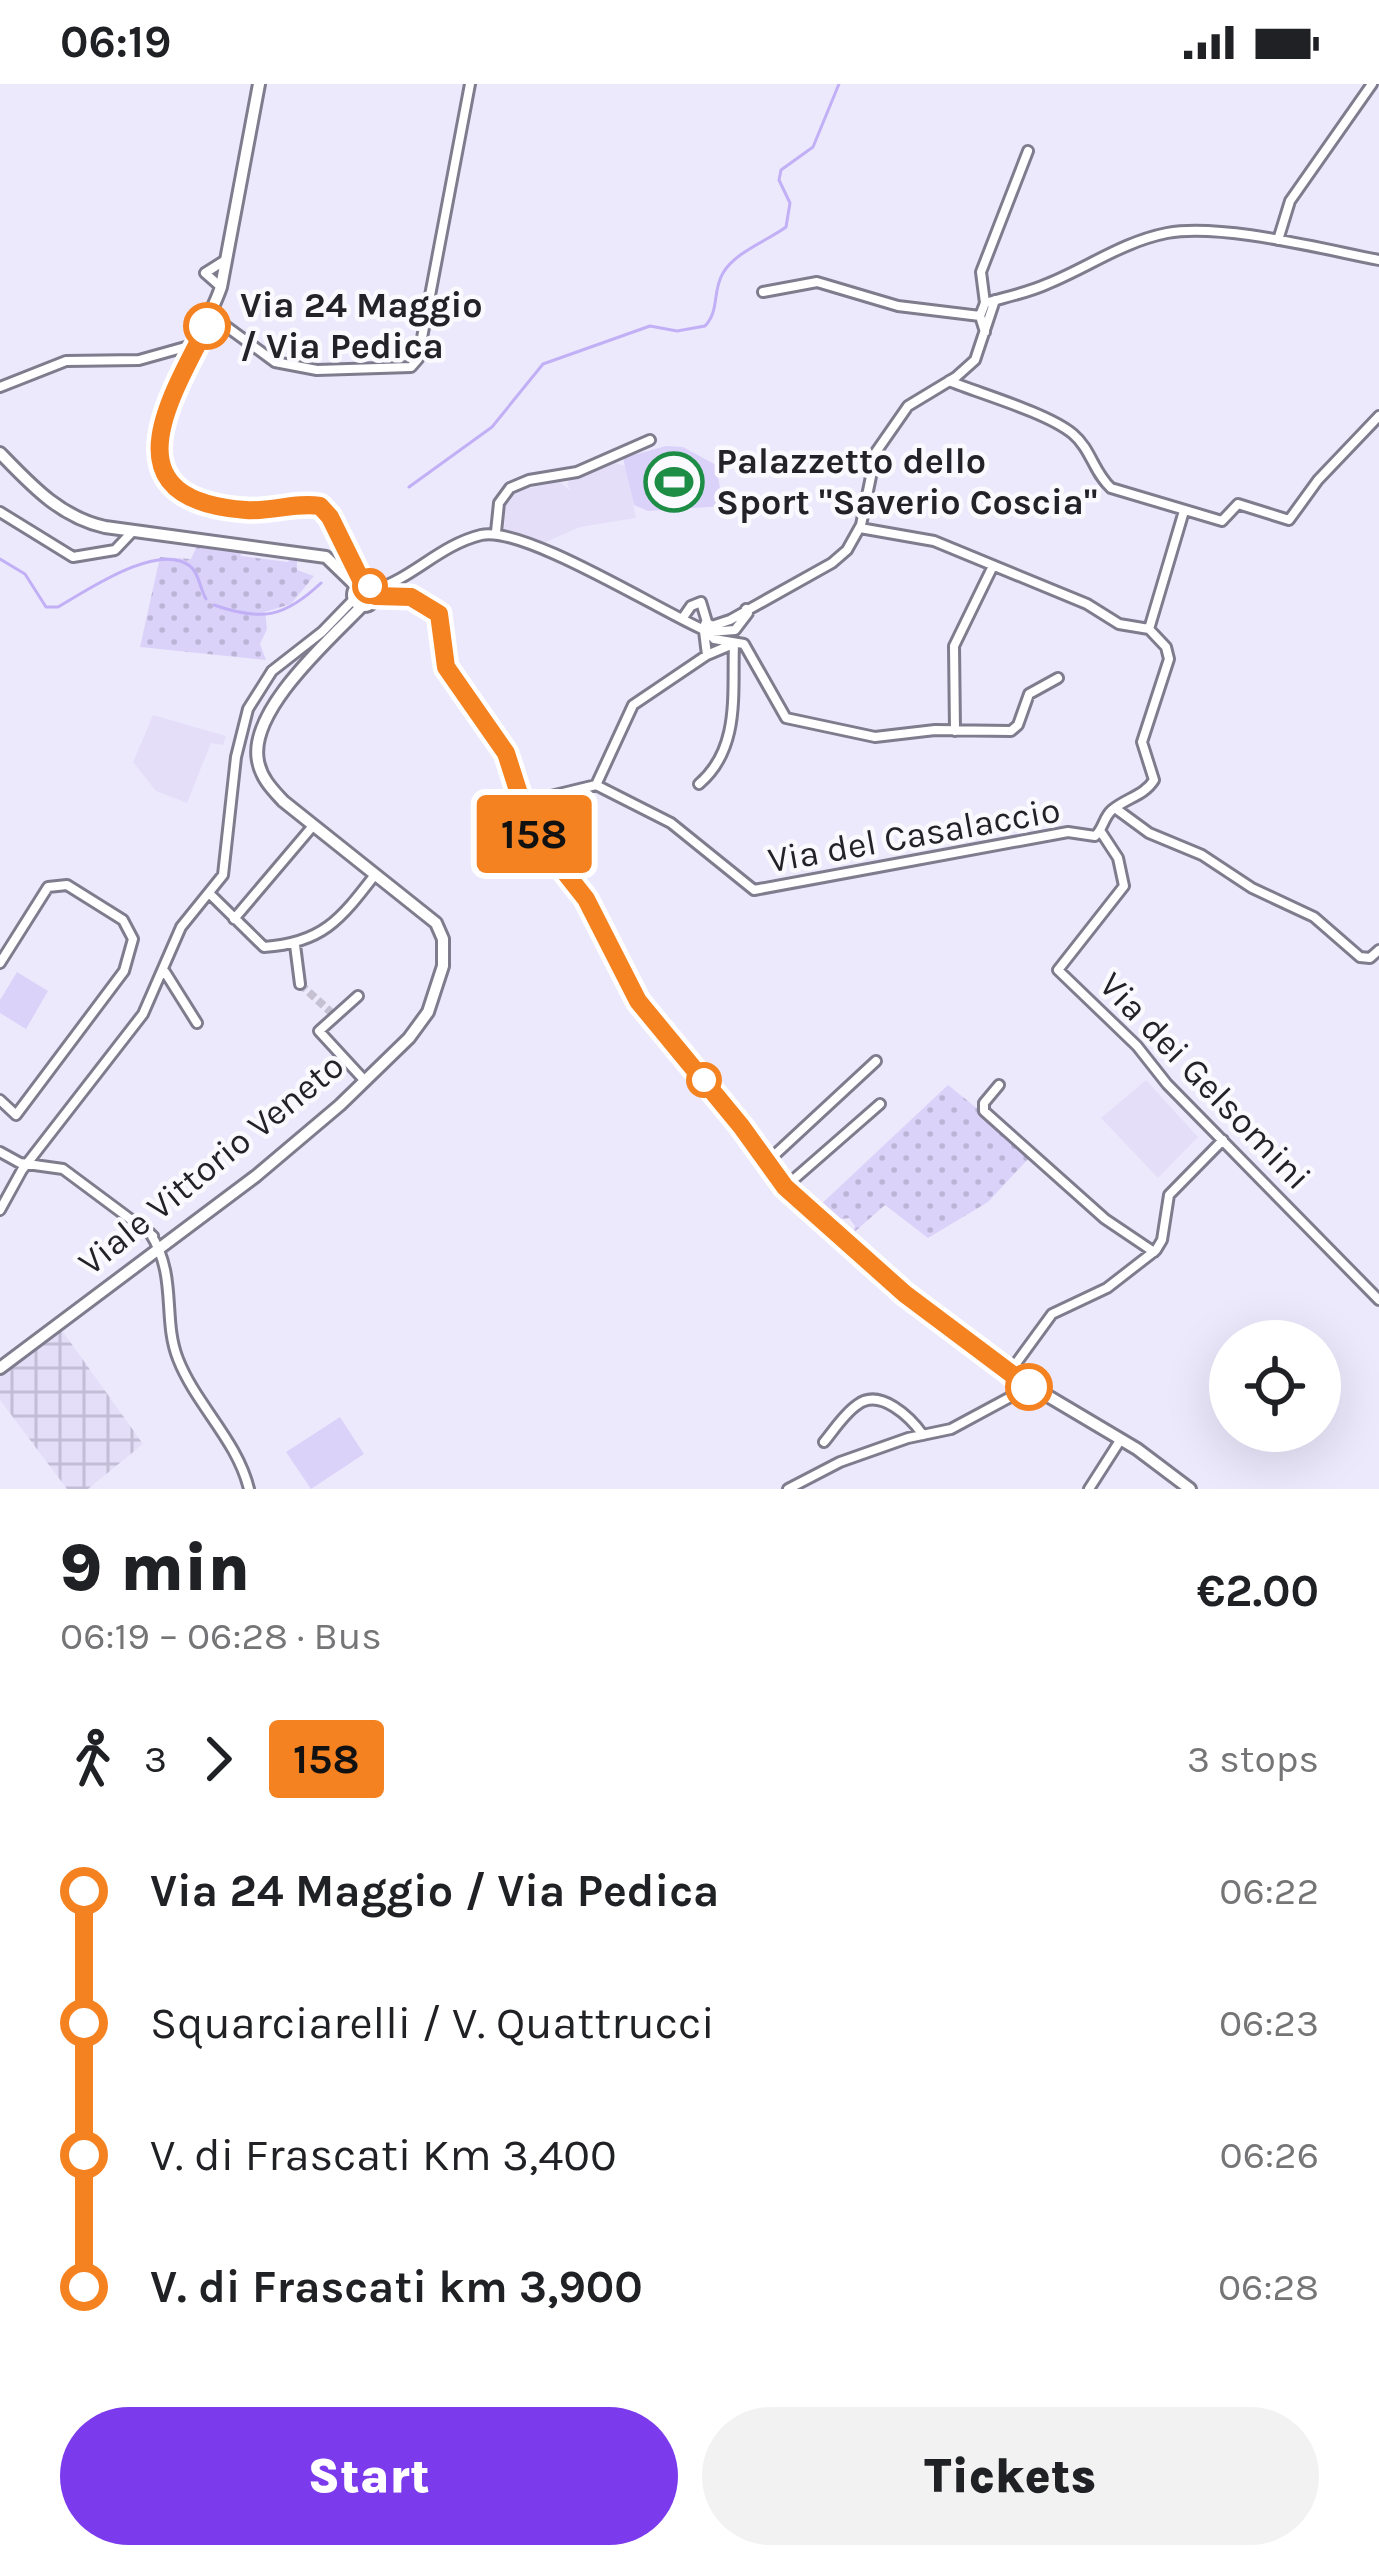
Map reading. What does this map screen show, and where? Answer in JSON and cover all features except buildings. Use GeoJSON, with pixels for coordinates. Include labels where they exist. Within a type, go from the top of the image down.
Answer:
{"type":"FeatureCollection","features":[{"type":"Feature","properties":{"kind":"main road"},"geometry":{"type":"LineString","coordinates":[[259,84],[221,287],[160,424],[158,452],[174,484],[202,503],[267,512],[322,507],[364,594]]}},
{"type":"Feature","properties":{"kind":"main road"},"geometry":{"type":"LineString","coordinates":[[0,453],[68,514],[95,525],[326,556],[364,594],[411,597],[439,614],[446,667],[506,753],[535,836],[586,899],[638,1001],[785,1187],[905,1294],[1029,1387],[1121,1438],[1190,1489]]}},
{"type":"Feature","properties":{"kind":"main road","name":"Viale Vittorio Veneto"},"geometry":{"type":"LineString","coordinates":[[0,1368],[256,1176],[365,1081],[422,1022],[434,1000],[443,966],[436,923],[312,827],[269,786],[258,764],[258,736],[278,700],[323,656],[364,594]]}},
{"type":"Feature","properties":{"kind":"street"},"geometry":{"type":"LineString","coordinates":[[212,316],[275,362],[317,370],[411,367],[418,358],[470,84]]}},
{"type":"Feature","properties":{"kind":"street"},"geometry":{"type":"LineString","coordinates":[[1278,240],[1290,201],[1372,84]]}},
{"type":"Feature","properties":{"kind":"street"},"geometry":{"type":"LineString","coordinates":[[708,631],[735,630],[747,611],[765,598],[836,560],[860,528],[876,452],[908,406],[975,360],[990,302],[981,272],[1028,151]]}},
{"type":"Feature","properties":{"kind":"street"},"geometry":{"type":"LineString","coordinates":[[980,316],[990,302],[1049,284],[1115,248],[1161,234],[1194,230],[1278,240],[1379,260]]}},
{"type":"Feature","properties":{"kind":"street"},"geometry":{"type":"LineString","coordinates":[[221,287],[201,272],[219,268],[229,255]]}},
{"type":"Feature","properties":{"kind":"street"},"geometry":{"type":"LineString","coordinates":[[763,292],[818,282],[898,306],[980,316]]}},
{"type":"Feature","properties":{"kind":"street"},"geometry":{"type":"LineString","coordinates":[[980,316],[985,332]]}},
{"type":"Feature","properties":{"kind":"street"},"geometry":{"type":"LineString","coordinates":[[0,387],[66,361],[139,361],[197,344]]}},
{"type":"Feature","properties":{"kind":"street"},"geometry":{"type":"LineString","coordinates":[[949,381],[1068,430],[1087,448],[1111,488],[1225,520],[1240,504],[1289,520],[1318,480],[1379,416]]}},
{"type":"Feature","properties":{"kind":"street"},"geometry":{"type":"LineString","coordinates":[[496,532],[499,502],[510,488],[577,472],[650,440]]}},
{"type":"Feature","properties":{"kind":"street"},"geometry":{"type":"LineString","coordinates":[[860,528],[931,540],[1087,604],[1123,625],[1149,629],[1184,511]]}},
{"type":"Feature","properties":{"kind":"street"},"geometry":{"type":"LineString","coordinates":[[0,512],[74,557],[115,550],[133,531]]}},
{"type":"Feature","properties":{"kind":"street"},"geometry":{"type":"LineString","coordinates":[[0,1210],[27,1163],[143,1013],[184,923],[223,875],[236,757],[248,709],[272,671],[364,594],[396,581],[444,549],[496,532],[527,542],[738,642],[792,721],[875,737],[1014,730],[1029,694],[1058,678]]}},
{"type":"Feature","properties":{"kind":"street"},"geometry":{"type":"LineString","coordinates":[[955,731],[954,646],[992,568]]}},
{"type":"Feature","properties":{"kind":"street"},"geometry":{"type":"LineString","coordinates":[[682,619],[691,606],[701,602],[708,631],[706,655]]}},
{"type":"Feature","properties":{"kind":"street","name":"Via del Casalaccio"},"geometry":{"type":"LineString","coordinates":[[596,785],[671,823],[754,890],[1064,832],[1093,836],[1101,832],[1107,814],[1146,790],[1154,779],[1142,742],[1169,663],[1166,647],[1149,629]]}},
{"type":"Feature","properties":{"kind":"street"},"geometry":{"type":"LineString","coordinates":[[520,803],[596,785],[632,705],[706,655],[738,642]]}},
{"type":"Feature","properties":{"kind":"street"},"geometry":{"type":"LineString","coordinates":[[699,784],[718,764],[730,734],[738,642]]}},
{"type":"Feature","properties":{"kind":"street"},"geometry":{"type":"LineString","coordinates":[[262,686],[278,700]]}},
{"type":"Feature","properties":{"kind":"street"},"geometry":{"type":"LineString","coordinates":[[1114,808],[1146,832],[1206,857],[1252,888],[1314,916],[1360,958],[1379,950]]}},
{"type":"Feature","properties":{"kind":"street"},"geometry":{"type":"LineString","coordinates":[[234,919],[312,827]]}},
{"type":"Feature","properties":{"kind":"street","name":"Via dei Gelsomini"},"geometry":{"type":"LineString","coordinates":[[1101,832],[1118,858],[1124,886],[1058,970],[1137,1046],[1163,1079],[1379,1300]]}},
{"type":"Feature","properties":{"kind":"street"},"geometry":{"type":"LineString","coordinates":[[210,894],[264,947],[295,945],[326,931],[374,876]]}},
{"type":"Feature","properties":{"kind":"street"},"geometry":{"type":"LineString","coordinates":[[0,963],[48,887],[57,885],[67,885],[124,920],[134,939],[124,971],[16,1115],[0,1100]]}},
{"type":"Feature","properties":{"kind":"street"},"geometry":{"type":"LineString","coordinates":[[295,945],[300,984]]}},
{"type":"Feature","properties":{"kind":"street"},"geometry":{"type":"LineString","coordinates":[[164,970],[196,1023]]}},
{"type":"Feature","properties":{"kind":"street"},"geometry":{"type":"LineString","coordinates":[[358,996],[319,1031],[365,1081]]}},
{"type":"Feature","properties":{"kind":"street"},"geometry":{"type":"LineString","coordinates":[[766,1162],[877,1061]]}},
{"type":"Feature","properties":{"kind":"street"},"geometry":{"type":"LineString","coordinates":[[999,1085],[984,1102],[985,1112],[1109,1222],[1157,1248]]}},
{"type":"Feature","properties":{"kind":"street"},"geometry":{"type":"LineString","coordinates":[[785,1187],[880,1104]]}},
{"type":"Feature","properties":{"kind":"street"},"geometry":{"type":"LineString","coordinates":[[1009,1372],[1052,1314],[1107,1288],[1157,1248],[1169,1196],[1223,1140]]}},
{"type":"Feature","properties":{"kind":"street"},"geometry":{"type":"LineString","coordinates":[[0,1152],[63,1169],[160,1244],[176,1353],[237,1456],[248,1489]]}},
{"type":"Feature","properties":{"kind":"street"},"geometry":{"type":"LineString","coordinates":[[788,1489],[840,1462],[957,1427],[1029,1387]]}},
{"type":"Feature","properties":{"kind":"street"},"geometry":{"type":"LineString","coordinates":[[824,1442],[858,1404],[869,1400],[895,1408],[923,1436]]}},
{"type":"Feature","properties":{"kind":"street"},"geometry":{"type":"LineString","coordinates":[[1088,1489],[1121,1438]]}},
{"type":"Feature","properties":{"kind":"shaded area","name":"Palazzetto dello Sport \"Saverio Coscia\""},"geometry":{"type":"Polygon","coordinates":[[[666,446],[683,447],[716,465],[723,506],[648,511],[634,505],[623,458],[666,446]]]}},
{"type":"Feature","properties":{"kind":"shaded area"},"geometry":{"type":"Polygon","coordinates":[[[614,463],[626,466],[636,518],[580,527],[539,545],[504,530],[506,502],[515,491],[560,482],[571,491],[570,480],[614,463]]]}},
{"type":"Feature","properties":{"kind":"shaded area"},"geometry":{"type":"Polygon","coordinates":[[[197,546],[240,552],[241,556],[297,559],[297,570],[314,576],[291,604],[265,612],[267,629],[260,644],[266,660],[140,647],[160,557],[191,559],[197,546]]]}},
{"type":"Feature","properties":{"kind":"shaded area"},"geometry":{"type":"Polygon","coordinates":[[[153,715],[226,736],[223,745],[211,743],[187,803],[156,791],[133,762],[153,715]]]}},
{"type":"Feature","properties":{"kind":"shaded area"},"geometry":{"type":"Polygon","coordinates":[[[17,972],[48,991],[26,1029],[0,1013],[0,1000],[17,972]]]}},
{"type":"Feature","properties":{"kind":"shaded area"},"geometry":{"type":"Polygon","coordinates":[[[1146,1080],[1198,1137],[1158,1178],[1101,1118],[1146,1080]]]}},
{"type":"Feature","properties":{"kind":"shaded area"},"geometry":{"type":"Polygon","coordinates":[[[948,1085],[1029,1158],[988,1202],[928,1238],[885,1205],[852,1234],[855,1226],[849,1218],[834,1220],[816,1209],[948,1085]]]}},
{"type":"Feature","properties":{"kind":"shaded area"},"geometry":{"type":"Polygon","coordinates":[[[61,1329],[143,1444],[88,1489],[67,1489],[0,1400],[0,1376],[61,1329]]]}},
{"type":"Feature","properties":{"kind":"shaded area"},"geometry":{"type":"Polygon","coordinates":[[[340,1417],[364,1454],[311,1489],[286,1452],[340,1417]]]}},
{"type":"Feature","properties":{"kind":"waterway"},"geometry":{"type":"LineString","coordinates":[[409,487],[492,427],[543,364],[650,326],[677,331],[705,326],[728,266],[786,227],[790,203],[779,180],[781,170],[813,147],[839,84]]}},
{"type":"Feature","properties":{"kind":"waterway"},"geometry":{"type":"LineString","coordinates":[[0,559],[25,574],[46,607],[58,607],[122,571],[160,560],[190,566],[206,599]]}},
{"type":"Feature","properties":{"kind":"waterway"},"geometry":{"type":"LineString","coordinates":[[214,605],[246,614],[272,613],[296,603],[321,583]]}},
{"type":"Feature","properties":{"kind":"tunnel"},"geometry":{"type":"LineString","coordinates":[[300,984],[334,1015]]}},
{"type":"Feature","properties":{"kind":"bus line","name":"158"},"geometry":{"type":"LineString","coordinates":[[207,326],[158,432],[158,452],[167,476],[190,497],[219,507],[267,512],[320,506],[363,584],[372,587],[376,596],[406,596],[434,608],[442,626],[446,667],[499,741],[528,824],[586,899],[638,1001],[794,1198],[928,1313],[1029,1387]]}},
{"type":"Feature","properties":{"kind":"place","name":"Via 24 Maggio / Via Pedica"},"geometry":{"type":"Point","coordinates":[207,326]}},
{"type":"Feature","properties":{"kind":"place","name":"Palazzetto dello Sport \"Saverio Coscia\""},"geometry":{"type":"Point","coordinates":[674,482]}}]}
